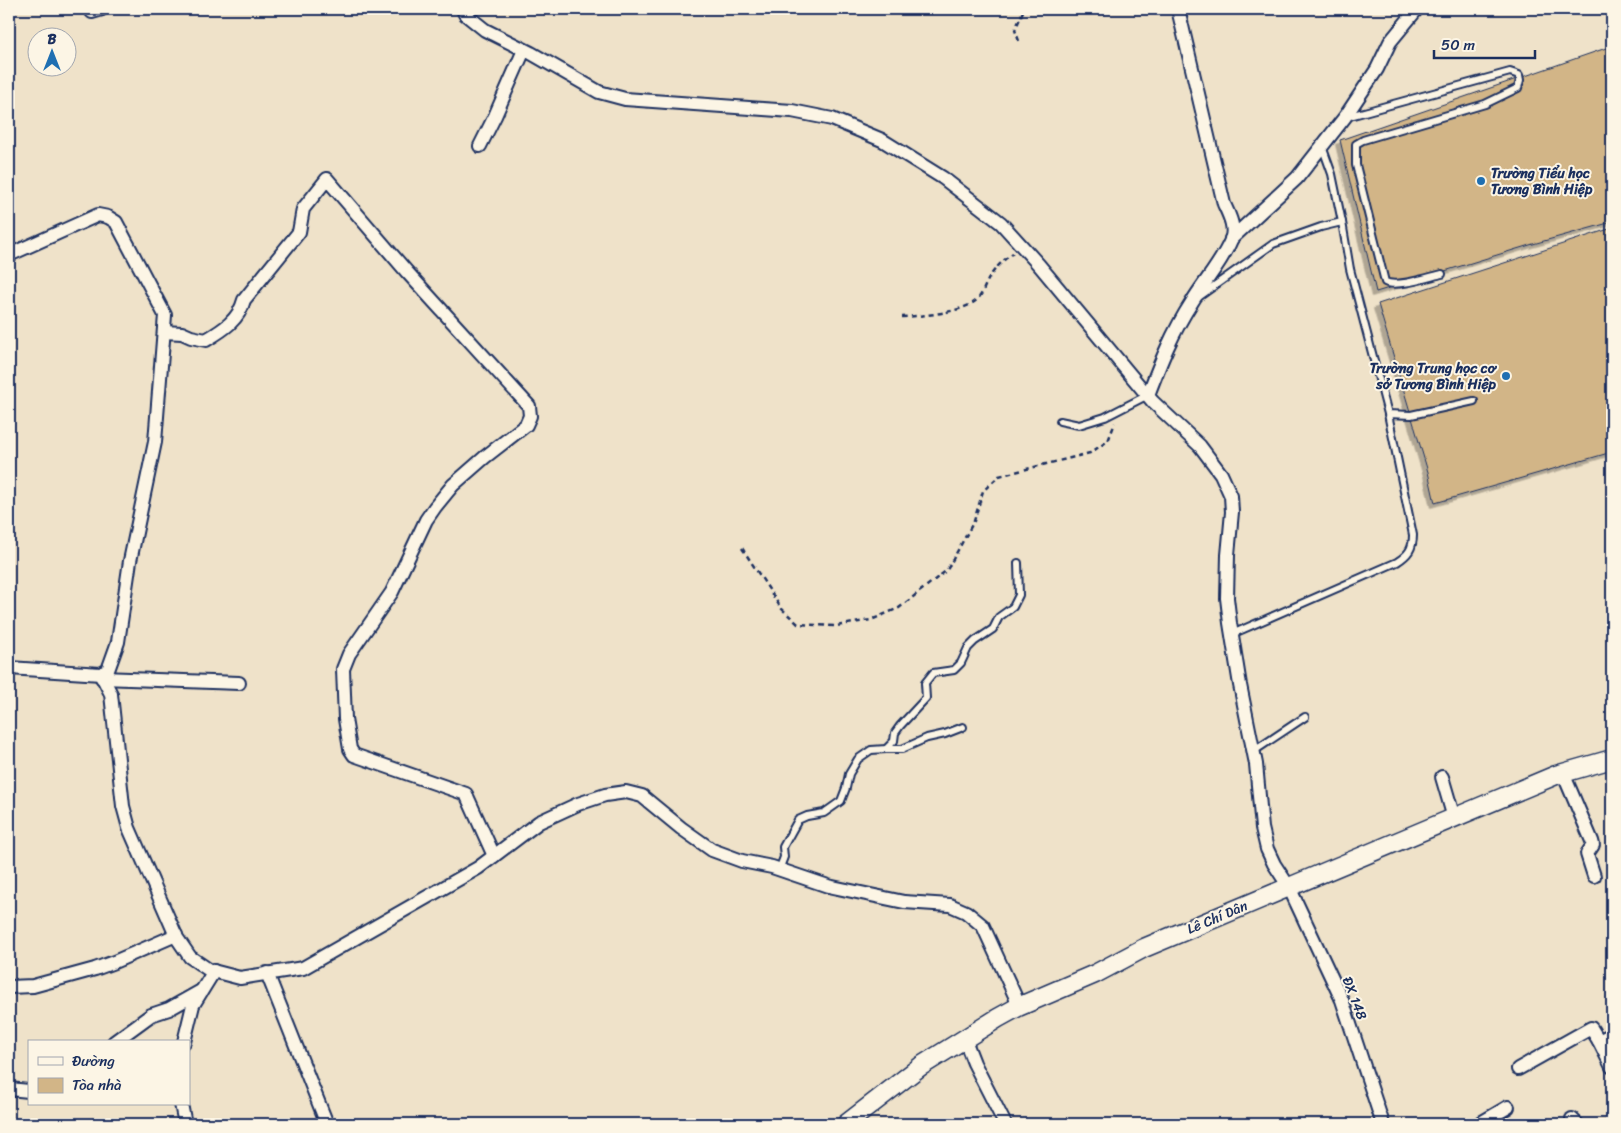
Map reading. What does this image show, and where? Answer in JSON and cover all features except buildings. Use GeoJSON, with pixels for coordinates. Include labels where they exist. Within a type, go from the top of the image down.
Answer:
{"type":"FeatureCollection","features":[{"type":"Feature","properties":{"kind":"street","name":"ĐX 148"},"geometry":{"type":"LineString","coordinates":[[463,9],[465,14],[485,30],[599,92],[625,99],[792,111],[832,119],[882,140],[943,178],[1001,223],[1148,395],[1200,446],[1220,474],[1231,496],[1232,512],[1227,598],[1254,750],[1262,828],[1267,849],[1289,887],[1342,1000],[1382,1124]]}},
{"type":"Feature","properties":{"kind":"street"},"geometry":{"type":"LineString","coordinates":[[1148,395],[1166,346],[1191,303],[1220,260],[1231,239],[1233,226],[1224,204],[1178,9]]}},
{"type":"Feature","properties":{"kind":"street"},"geometry":{"type":"LineString","coordinates":[[1231,239],[1297,178],[1345,117],[1377,69],[1390,42],[1417,9]]}},
{"type":"Feature","properties":{"kind":"street"},"geometry":{"type":"LineString","coordinates":[[480,146],[524,50]]}},
{"type":"Feature","properties":{"kind":"street"},"geometry":{"type":"LineString","coordinates":[[164,332],[182,333],[206,340],[225,329],[242,311],[244,300],[299,232],[304,209],[327,179],[407,272],[529,406],[530,416],[526,425],[484,457],[453,485],[435,506],[426,520],[392,592],[349,654],[343,669],[345,719],[350,748],[354,755],[466,794],[494,856]]}},
{"type":"Feature","properties":{"kind":"street"},"geometry":{"type":"LineString","coordinates":[[9,255],[98,216],[108,217],[116,222],[165,315],[155,442],[130,561],[118,642],[108,670],[102,676]]}},
{"type":"Feature","properties":{"kind":"street"},"geometry":{"type":"LineString","coordinates":[[9,668],[102,676],[239,683]]}},
{"type":"Feature","properties":{"kind":"street"},"geometry":{"type":"LineString","coordinates":[[102,676],[110,694],[123,806],[129,828],[176,935],[190,958],[209,970],[240,978],[303,968],[478,868],[539,822],[578,804],[605,795],[626,792],[642,796],[681,828],[712,850],[742,862],[779,870],[828,886],[904,902],[950,905],[966,912],[982,926],[1015,996],[1018,1007]]}},
{"type":"Feature","properties":{"kind":"street","name":"Lê Chí Dân"},"geometry":{"type":"LineString","coordinates":[[846,1124],[921,1066],[1018,1007],[1095,974],[1144,948],[1454,818],[1563,773],[1612,759]]}},
{"type":"Feature","properties":{"kind":"street"},"geometry":{"type":"LineString","coordinates":[[1563,773],[1592,841],[1593,845],[1587,854],[1594,876]]}},
{"type":"Feature","properties":{"kind":"street"},"geometry":{"type":"LineString","coordinates":[[1442,777],[1454,818]]}},
{"type":"Feature","properties":{"kind":"street"},"geometry":{"type":"LineString","coordinates":[[9,987],[33,986],[95,969],[176,935]]}},
{"type":"Feature","properties":{"kind":"street"},"geometry":{"type":"LineString","coordinates":[[184,1040],[193,1005],[214,971]]}},
{"type":"Feature","properties":{"kind":"street"},"geometry":{"type":"LineString","coordinates":[[267,973],[327,1124]]}},
{"type":"Feature","properties":{"kind":"street"},"geometry":{"type":"LineString","coordinates":[[117,1040],[151,1015],[169,1009],[201,991]]}},
{"type":"Feature","properties":{"kind":"street"},"geometry":{"type":"LineString","coordinates":[[1518,1069],[1591,1028],[1612,1067]]}},
{"type":"Feature","properties":{"kind":"street"},"geometry":{"type":"LineString","coordinates":[[1598,1041],[1612,1034]]}},
{"type":"Feature","properties":{"kind":"street"},"geometry":{"type":"LineString","coordinates":[[965,1040],[974,1063],[1005,1124]]}},
{"type":"Feature","properties":{"kind":"street"},"geometry":{"type":"LineString","coordinates":[[9,1089],[28,1091]]}},
{"type":"Feature","properties":{"kind":"street"},"geometry":{"type":"LineString","coordinates":[[182,1106],[185,1124]]}},
{"type":"Feature","properties":{"kind":"street"},"geometry":{"type":"LineString","coordinates":[[1479,1124],[1508,1107]]}},
{"type":"Feature","properties":{"kind":"lane"},"geometry":{"type":"LineString","coordinates":[[1345,117],[1510,72],[1519,75],[1520,85],[1516,91],[1492,102],[1363,140],[1356,144],[1356,166],[1385,282],[1390,284],[1401,283],[1442,274]]}},
{"type":"Feature","properties":{"kind":"lane"},"geometry":{"type":"LineString","coordinates":[[1232,634],[1397,562],[1407,556],[1414,544],[1414,535],[1388,414],[1350,269],[1332,174],[1322,146]]}},
{"type":"Feature","properties":{"kind":"lane"},"geometry":{"type":"LineString","coordinates":[[1191,303],[1272,244],[1321,227],[1342,222]]}},
{"type":"Feature","properties":{"kind":"lane"},"geometry":{"type":"LineString","coordinates":[[1060,421],[1079,425],[1105,417],[1148,395]]}},
{"type":"Feature","properties":{"kind":"lane"},"geometry":{"type":"LineString","coordinates":[[1388,414],[1412,415],[1474,401]]}},
{"type":"Feature","properties":{"kind":"lane"},"geometry":{"type":"LineString","coordinates":[[886,749],[894,741],[895,733],[900,726],[926,698],[925,683],[933,673],[954,670],[961,663],[968,648],[993,629],[999,617],[1013,608],[1019,595],[1018,564]]}},
{"type":"Feature","properties":{"kind":"lane"},"geometry":{"type":"LineString","coordinates":[[1254,750],[1305,717]]}},
{"type":"Feature","properties":{"kind":"lane"},"geometry":{"type":"LineString","coordinates":[[779,870],[784,857],[783,847],[798,820],[806,816],[824,814],[840,800],[846,788],[849,774],[858,759],[871,750],[902,749],[927,738],[963,727]]}},
{"type":"Feature","properties":{"kind":"path"},"geometry":{"type":"LineString","coordinates":[[1019,41],[1015,30],[1024,9]]}},
{"type":"Feature","properties":{"kind":"path"},"geometry":{"type":"LineString","coordinates":[[902,317],[928,316],[959,309],[979,298],[988,280],[1003,260],[1022,246]]}},
{"type":"Feature","properties":{"kind":"path"},"geometry":{"type":"LineString","coordinates":[[742,548],[781,608],[798,624],[836,626],[871,620],[898,608],[947,570],[974,521],[983,491],[999,476],[1090,452],[1108,441],[1120,410]]}},
{"type":"Feature","properties":{"kind":"place","name":"Trường Tiểu học Tương Bình Hiệp"},"geometry":{"type":"Point","coordinates":[1481,181]}},
{"type":"Feature","properties":{"kind":"place","name":"Trường Trung học cơ sở Tương Bình Hiệp"},"geometry":{"type":"Point","coordinates":[1506,376]}}]}
